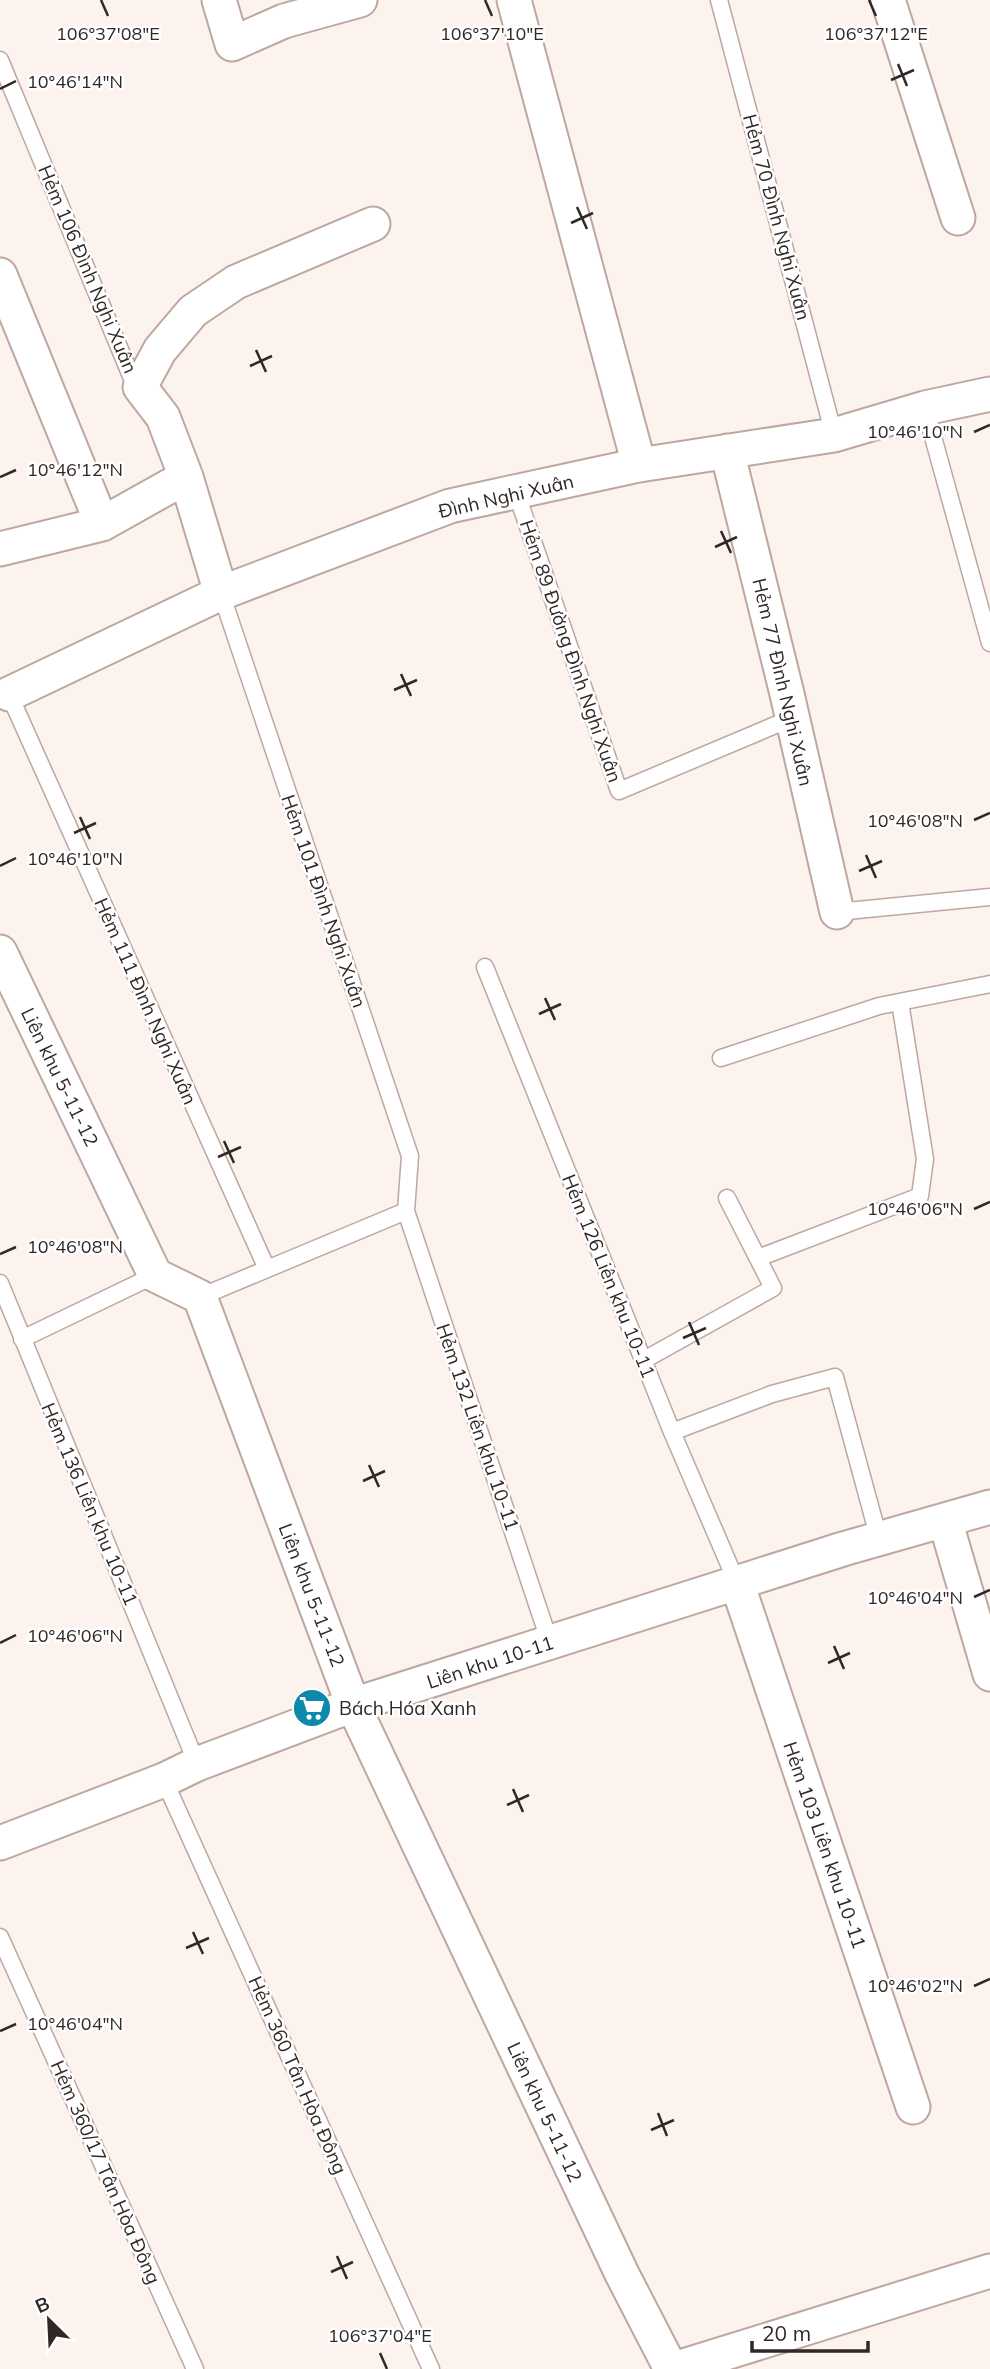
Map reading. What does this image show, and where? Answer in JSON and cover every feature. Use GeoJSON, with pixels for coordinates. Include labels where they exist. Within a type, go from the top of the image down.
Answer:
{"type":"FeatureCollection","features":[{"type":"Feature","properties":{"kind":"street"},"geometry":{"type":"LineString","coordinates":[[219,0],[232,44],[284,21],[360,0]]}},
{"type":"Feature","properties":{"kind":"street"},"geometry":{"type":"LineString","coordinates":[[514,0],[639,465]]}},
{"type":"Feature","properties":{"kind":"street"},"geometry":{"type":"LineString","coordinates":[[888,0],[958,218]]}},
{"type":"Feature","properties":{"kind":"street"},"geometry":{"type":"LineString","coordinates":[[140,387],[160,350],[193,311],[236,282],[373,224]]}},
{"type":"Feature","properties":{"kind":"street"},"geometry":{"type":"LineString","coordinates":[[0,275],[102,524]]}},
{"type":"Feature","properties":{"kind":"street","name":"Hẻm 106 Đình Nghi Xuân"},"geometry":{"type":"LineString","coordinates":[[140,387],[163,417],[186,477],[221,593]]}},
{"type":"Feature","properties":{"kind":"street","name":"Đình Nghi Xuân"},"geometry":{"type":"LineString","coordinates":[[9,694],[221,593],[450,506],[639,465],[834,435],[925,408],[990,394]]}},
{"type":"Feature","properties":{"kind":"street","name":"Hẻm 77 Đình Nghi Xuân"},"geometry":{"type":"LineString","coordinates":[[727,451],[837,912]]}},
{"type":"Feature","properties":{"kind":"street"},"geometry":{"type":"LineString","coordinates":[[0,549],[102,524],[186,477]]}},
{"type":"Feature","properties":{"kind":"street","name":"Liên khu 5-11-12"},"geometry":{"type":"LineString","coordinates":[[0,952],[155,1275]]}},
{"type":"Feature","properties":{"kind":"street"},"geometry":{"type":"LineString","coordinates":[[155,1275],[200,1297]]}},
{"type":"Feature","properties":{"kind":"street","name":"Liên khu 5-11-12"},"geometry":{"type":"LineString","coordinates":[[200,1297],[353,1705],[622,2274],[672,2369]]}},
{"type":"Feature","properties":{"kind":"street","name":"Liên khu 10-11"},"geometry":{"type":"LineString","coordinates":[[0,1843],[353,1705],[737,1583],[990,1507]]}},
{"type":"Feature","properties":{"kind":"street"},"geometry":{"type":"LineString","coordinates":[[945,1520],[990,1674]]}},
{"type":"Feature","properties":{"kind":"street","name":"Hẻm 103 Liên khu 10-11"},"geometry":{"type":"LineString","coordinates":[[737,1583],[913,2107]]}},
{"type":"Feature","properties":{"kind":"street"},"geometry":{"type":"LineString","coordinates":[[672,2369],[990,2271]]}},
{"type":"Feature","properties":{"kind":"lane","name":"Hẻm 70 Đình Nghi Xuân"},"geometry":{"type":"LineString","coordinates":[[719,0],[834,435]]}},
{"type":"Feature","properties":{"kind":"lane","name":"Hẻm 106 Đình Nghi Xuân"},"geometry":{"type":"LineString","coordinates":[[0,60],[131,376],[140,387]]}},
{"type":"Feature","properties":{"kind":"lane"},"geometry":{"type":"LineString","coordinates":[[925,408],[990,643]]}},
{"type":"Feature","properties":{"kind":"lane","name":"Hẻm 89 Đường Đình Nghi Xuân"},"geometry":{"type":"LineString","coordinates":[[516,492],[619,791],[792,718]]}},
{"type":"Feature","properties":{"kind":"lane","name":"Hẻm 101 Đình Nghi Xuân"},"geometry":{"type":"LineString","coordinates":[[221,593],[410,1156],[406,1211]]}},
{"type":"Feature","properties":{"kind":"lane","name":"Hẻm 111 Đình Nghi Xuân"},"geometry":{"type":"LineString","coordinates":[[9,694],[267,1269]]}},
{"type":"Feature","properties":{"kind":"lane"},"geometry":{"type":"LineString","coordinates":[[837,912],[990,897]]}},
{"type":"Feature","properties":{"kind":"lane","name":"Hẻm 126 Liên khu 10-11"},"geometry":{"type":"LineString","coordinates":[[485,967],[737,1583]]}},
{"type":"Feature","properties":{"kind":"lane"},"geometry":{"type":"LineString","coordinates":[[721,1058],[879,1006],[990,984]]}},
{"type":"Feature","properties":{"kind":"lane"},"geometry":{"type":"LineString","coordinates":[[758,1258],[920,1196],[925,1159],[900,1002]]}},
{"type":"Feature","properties":{"kind":"lane"},"geometry":{"type":"LineString","coordinates":[[644,1360],[773,1288],[727,1198]]}},
{"type":"Feature","properties":{"kind":"lane"},"geometry":{"type":"LineString","coordinates":[[200,1297],[406,1211]]}},
{"type":"Feature","properties":{"kind":"lane","name":"Hẻm 132 Liên khu 10-11"},"geometry":{"type":"LineString","coordinates":[[406,1211],[550,1643]]}},
{"type":"Feature","properties":{"kind":"lane"},"geometry":{"type":"LineString","coordinates":[[22,1339],[155,1275]]}},
{"type":"Feature","properties":{"kind":"lane","name":"Hẻm 136 Liên khu 10-11"},"geometry":{"type":"LineString","coordinates":[[0,1283],[197,1764]]}},
{"type":"Feature","properties":{"kind":"lane"},"geometry":{"type":"LineString","coordinates":[[673,1432],[772,1394],[835,1377],[879,1539]]}},
{"type":"Feature","properties":{"kind":"lane","name":"Hẻm 360 Tân Hòa Đông"},"geometry":{"type":"LineString","coordinates":[[164,1780],[431,2369]]}},
{"type":"Feature","properties":{"kind":"lane","name":"Hẻm 360/17 Tân Hòa Đông"},"geometry":{"type":"LineString","coordinates":[[0,1937],[195,2369]]}},
{"type":"Feature","properties":{"kind":"place","name":"Bách Hóa Xanh"},"geometry":{"type":"Point","coordinates":[312,1708]}}]}
